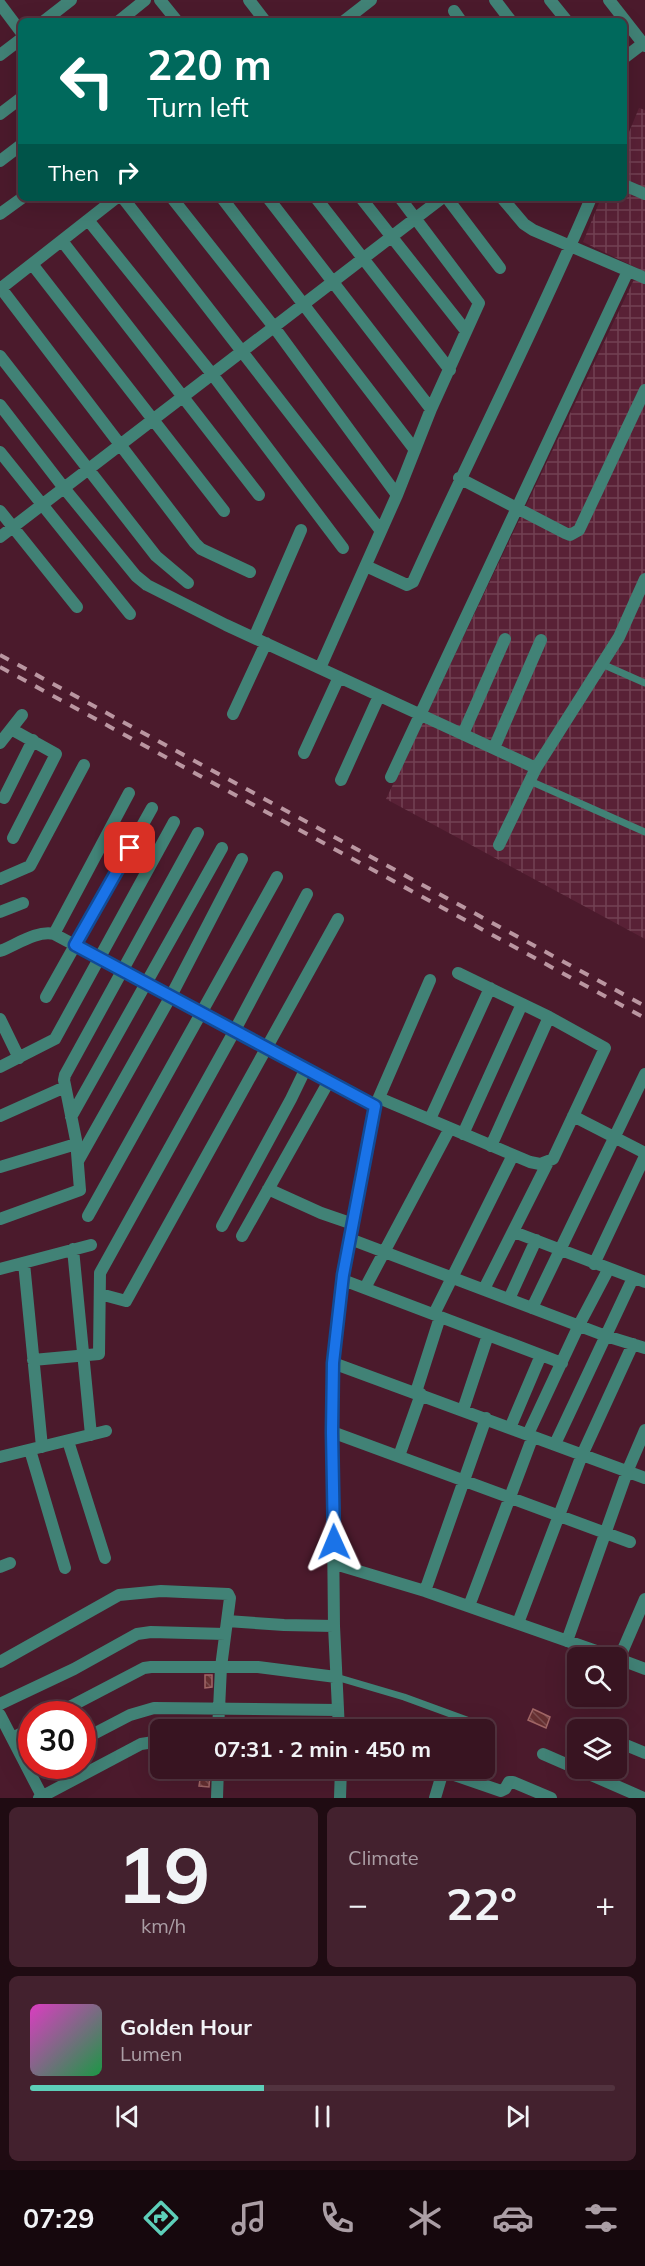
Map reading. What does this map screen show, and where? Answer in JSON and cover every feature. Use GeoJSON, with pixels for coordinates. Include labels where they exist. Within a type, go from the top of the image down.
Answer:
{"type":"FeatureCollection","features":[{"type":"Feature","properties":{"kind":"street"},"geometry":{"type":"LineString","coordinates":[[48,18],[71,0]]}},
{"type":"Feature","properties":{"kind":"street"},"geometry":{"type":"LineString","coordinates":[[126,18],[145,0]]}},
{"type":"Feature","properties":{"kind":"street"},"geometry":{"type":"LineString","coordinates":[[160,0],[175,18]]}},
{"type":"Feature","properties":{"kind":"street"},"geometry":{"type":"LineString","coordinates":[[249,0],[263,18]]}},
{"type":"Feature","properties":{"kind":"street"},"geometry":{"type":"LineString","coordinates":[[359,16],[371,0]]}},
{"type":"Feature","properties":{"kind":"street"},"geometry":{"type":"LineString","coordinates":[[495,0],[509,18]]}},
{"type":"Feature","properties":{"kind":"street"},"geometry":{"type":"LineString","coordinates":[[550,0],[565,18]]}},
{"type":"Feature","properties":{"kind":"street"},"geometry":{"type":"LineString","coordinates":[[609,0],[623,18]]}},
{"type":"Feature","properties":{"kind":"street"},"geometry":{"type":"LineString","coordinates":[[0,4],[18,28]]}},
{"type":"Feature","properties":{"kind":"street"},"geometry":{"type":"LineString","coordinates":[[627,23],[644,44],[627,56]]}},
{"type":"Feature","properties":{"kind":"street"},"geometry":{"type":"LineString","coordinates":[[0,55],[18,41]]}},
{"type":"Feature","properties":{"kind":"street"},"geometry":{"type":"LineString","coordinates":[[0,114],[18,100]]}},
{"type":"Feature","properties":{"kind":"street"},"geometry":{"type":"LineString","coordinates":[[0,160],[18,147]]}},
{"type":"Feature","properties":{"kind":"street"},"geometry":{"type":"LineString","coordinates":[[627,186],[645,194]]}},
{"type":"Feature","properties":{"kind":"street"},"geometry":{"type":"LineString","coordinates":[[0,214],[18,201]]}},
{"type":"Feature","properties":{"kind":"street"},"geometry":{"type":"LineString","coordinates":[[112,201],[0,288],[195,543],[201,549],[250,572]]}},
{"type":"Feature","properties":{"kind":"street"},"geometry":{"type":"LineString","coordinates":[[125,201],[381,531]]}},
{"type":"Feature","properties":{"kind":"street"},"geometry":{"type":"LineString","coordinates":[[174,201],[274,327],[397,495]]}},
{"type":"Feature","properties":{"kind":"street"},"geometry":{"type":"LineString","coordinates":[[224,201],[415,450]]}},
{"type":"Feature","properties":{"kind":"street"},"geometry":{"type":"LineString","coordinates":[[270,201],[431,409]]}},
{"type":"Feature","properties":{"kind":"street"},"geometry":{"type":"LineString","coordinates":[[318,201],[450,370]]}},
{"type":"Feature","properties":{"kind":"street"},"geometry":{"type":"LineString","coordinates":[[363,201],[466,331]]}},
{"type":"Feature","properties":{"kind":"street"},"geometry":{"type":"LineString","coordinates":[[320,668],[397,495],[431,409],[478,302],[402,201]]}},
{"type":"Feature","properties":{"kind":"street"},"geometry":{"type":"LineString","coordinates":[[0,537],[438,201]]}},
{"type":"Feature","properties":{"kind":"street"},"geometry":{"type":"LineString","coordinates":[[449,201],[500,268]]}},
{"type":"Feature","properties":{"kind":"street"},"geometry":{"type":"LineString","coordinates":[[505,201],[529,228],[645,278]]}},
{"type":"Feature","properties":{"kind":"street"},"geometry":{"type":"LineString","coordinates":[[366,566],[410,585],[590,201]]}},
{"type":"Feature","properties":{"kind":"street"},"geometry":{"type":"LineString","coordinates":[[88,220],[212,374],[342,548]]}},
{"type":"Feature","properties":{"kind":"street"},"geometry":{"type":"LineString","coordinates":[[62,241],[259,495]]}},
{"type":"Feature","properties":{"kind":"street"},"geometry":{"type":"LineString","coordinates":[[32,264],[225,511]]}},
{"type":"Feature","properties":{"kind":"street"},"geometry":{"type":"LineString","coordinates":[[391,777],[628,271]]}},
{"type":"Feature","properties":{"kind":"street"},"geometry":{"type":"LineString","coordinates":[[0,356],[156,556],[188,583]]}},
{"type":"Feature","properties":{"kind":"street"},"geometry":{"type":"LineString","coordinates":[[459,478],[570,535],[579,530],[645,390]]}},
{"type":"Feature","properties":{"kind":"street"},"geometry":{"type":"LineString","coordinates":[[0,405],[64,488],[142,581],[266,644],[536,768]]}},
{"type":"Feature","properties":{"kind":"street"},"geometry":{"type":"LineString","coordinates":[[0,452],[130,614]]}},
{"type":"Feature","properties":{"kind":"street"},"geometry":{"type":"LineString","coordinates":[[0,511],[77,607]]}},
{"type":"Feature","properties":{"kind":"street"},"geometry":{"type":"LineString","coordinates":[[254,638],[301,530]]}},
{"type":"Feature","properties":{"kind":"street"},"geometry":{"type":"LineString","coordinates":[[499,845],[536,768],[619,638],[645,579]]}},
{"type":"Feature","properties":{"kind":"street"},"geometry":{"type":"LineString","coordinates":[[463,734],[505,639]]}},
{"type":"Feature","properties":{"kind":"street"},"geometry":{"type":"LineString","coordinates":[[494,748],[541,640]]}},
{"type":"Feature","properties":{"kind":"street"},"geometry":{"type":"LineString","coordinates":[[232,714],[266,644]]}},
{"type":"Feature","properties":{"kind":"street"},"geometry":{"type":"LineString","coordinates":[[304,753],[339,677]]}},
{"type":"Feature","properties":{"kind":"street"},"geometry":{"type":"LineString","coordinates":[[341,780],[379,696]]}},
{"type":"Feature","properties":{"kind":"street"},"geometry":{"type":"LineString","coordinates":[[0,743],[22,715]]}},
{"type":"Feature","properties":{"kind":"street"},"geometry":{"type":"LineString","coordinates":[[11,729],[56,754],[13,838]]}},
{"type":"Feature","properties":{"kind":"street"},"geometry":{"type":"LineString","coordinates":[[4,798],[33,740]]}},
{"type":"Feature","properties":{"kind":"street"},"geometry":{"type":"LineString","coordinates":[[0,879],[30,866],[84,765]]}},
{"type":"Feature","properties":{"kind":"street"},"geometry":{"type":"LineString","coordinates":[[54,934],[129,793]]}},
{"type":"Feature","properties":{"kind":"street"},"geometry":{"type":"LineString","coordinates":[[46,997],[152,808]]}},
{"type":"Feature","properties":{"kind":"street"},"geometry":{"type":"LineString","coordinates":[[0,1066],[54,1041],[174,822]]}},
{"type":"Feature","properties":{"kind":"street"},"geometry":{"type":"LineString","coordinates":[[0,1219],[79,1191],[81,1187],[76,1144],[64,1087],[66,1071],[198,834]]}},
{"type":"Feature","properties":{"kind":"street"},"geometry":{"type":"LineString","coordinates":[[72,1117],[145,982],[222,848]]}},
{"type":"Feature","properties":{"kind":"street"},"geometry":{"type":"LineString","coordinates":[[77,1161],[171,996],[242,859]]}},
{"type":"Feature","properties":{"kind":"street"},"geometry":{"type":"LineString","coordinates":[[88,1216],[277,877]]}},
{"type":"Feature","properties":{"kind":"street"},"geometry":{"type":"LineString","coordinates":[[33,1360],[99,1354],[100,1273],[235,1030],[307,894]]}},
{"type":"Feature","properties":{"kind":"street"},"geometry":{"type":"LineString","coordinates":[[0,912],[23,903]]}},
{"type":"Feature","properties":{"kind":"street"},"geometry":{"type":"LineString","coordinates":[[100,1294],[126,1301],[338,919]]}},
{"type":"Feature","properties":{"kind":"street"},"geometry":{"type":"LineString","coordinates":[[0,951],[47,932],[54,934],[329,1081],[377,1102],[430,1119],[530,1162],[540,1164],[549,1162]]}},
{"type":"Feature","properties":{"kind":"street"},"geometry":{"type":"LineString","coordinates":[[458,973],[549,1017],[604,1048],[553,1159],[549,1162],[484,1290]]}},
{"type":"Feature","properties":{"kind":"street"},"geometry":{"type":"LineString","coordinates":[[338,1719],[334,1626],[332,1432],[333,1363],[343,1280],[377,1102],[430,980]]}},
{"type":"Feature","properties":{"kind":"street"},"geometry":{"type":"LineString","coordinates":[[430,1119],[490,988]]}},
{"type":"Feature","properties":{"kind":"street"},"geometry":{"type":"LineString","coordinates":[[463,1134],[522,1004]]}},
{"type":"Feature","properties":{"kind":"street"},"geometry":{"type":"LineString","coordinates":[[491,1146],[549,1017]]}},
{"type":"Feature","properties":{"kind":"street"},"geometry":{"type":"LineString","coordinates":[[0,1019],[19,1058]]}},
{"type":"Feature","properties":{"kind":"street"},"geometry":{"type":"LineString","coordinates":[[222,1226],[306,1068]]}},
{"type":"Feature","properties":{"kind":"street"},"geometry":{"type":"LineString","coordinates":[[532,1308],[645,1074]]}},
{"type":"Feature","properties":{"kind":"street"},"geometry":{"type":"LineString","coordinates":[[242,1236],[329,1081]]}},
{"type":"Feature","properties":{"kind":"street"},"geometry":{"type":"LineString","coordinates":[[0,1116],[64,1087]]}},
{"type":"Feature","properties":{"kind":"street"},"geometry":{"type":"LineString","coordinates":[[573,1116],[645,1155],[594,1264]]}},
{"type":"Feature","properties":{"kind":"street"},"geometry":{"type":"LineString","coordinates":[[365,1288],[450,1128]]}},
{"type":"Feature","properties":{"kind":"street"},"geometry":{"type":"LineString","coordinates":[[0,1167],[76,1144]]}},
{"type":"Feature","properties":{"kind":"street"},"geometry":{"type":"LineString","coordinates":[[399,1456],[418,1393],[437,1316],[453,1277],[513,1155]]}},
{"type":"Feature","properties":{"kind":"street"},"geometry":{"type":"LineString","coordinates":[[268,1189],[352,1224]]}},
{"type":"Feature","properties":{"kind":"street"},"geometry":{"type":"LineString","coordinates":[[514,1232],[639,1280],[606,1336],[555,1444]]}},
{"type":"Feature","properties":{"kind":"street"},"geometry":{"type":"LineString","coordinates":[[350,1239],[606,1336],[639,1346],[582,1455],[518,1623]]}},
{"type":"Feature","properties":{"kind":"street"},"geometry":{"type":"LineString","coordinates":[[509,1299],[536,1240]]}},
{"type":"Feature","properties":{"kind":"street"},"geometry":{"type":"LineString","coordinates":[[0,1269],[91,1245]]}},
{"type":"Feature","properties":{"kind":"street"},"geometry":{"type":"LineString","coordinates":[[73,1249],[91,1435]]}},
{"type":"Feature","properties":{"kind":"street"},"geometry":{"type":"LineString","coordinates":[[24,1263],[33,1360],[36,1448],[64,1568]]}},
{"type":"Feature","properties":{"kind":"street"},"geometry":{"type":"LineString","coordinates":[[469,1606],[510,1498],[530,1435],[579,1326],[608,1270]]}},
{"type":"Feature","properties":{"kind":"street"},"geometry":{"type":"LineString","coordinates":[[343,1280],[562,1363]]}},
{"type":"Feature","properties":{"kind":"street"},"geometry":{"type":"LineString","coordinates":[[462,1410],[488,1335]]}},
{"type":"Feature","properties":{"kind":"street"},"geometry":{"type":"LineString","coordinates":[[510,1428],[541,1355]]}},
{"type":"Feature","properties":{"kind":"street"},"geometry":{"type":"LineString","coordinates":[[333,1363],[645,1478]]}},
{"type":"Feature","properties":{"kind":"street"},"geometry":{"type":"LineString","coordinates":[[425,1590],[486,1418]]}},
{"type":"Feature","properties":{"kind":"street"},"geometry":{"type":"LineString","coordinates":[[567,1641],[627,1472],[645,1430]]}},
{"type":"Feature","properties":{"kind":"street"},"geometry":{"type":"LineString","coordinates":[[0,1457],[106,1431]]}},
{"type":"Feature","properties":{"kind":"street"},"geometry":{"type":"LineString","coordinates":[[332,1432],[630,1542]]}},
{"type":"Feature","properties":{"kind":"street"},"geometry":{"type":"LineString","coordinates":[[68,1441],[105,1558]]}},
{"type":"Feature","properties":{"kind":"street"},"geometry":{"type":"LineString","coordinates":[[334,1564],[425,1590],[585,1647]]}},
{"type":"Feature","properties":{"kind":"street"},"geometry":{"type":"LineString","coordinates":[[0,1662],[74,1619],[124,1594],[161,1591],[228,1594],[230,1598],[221,1667],[218,1719]]}},
{"type":"Feature","properties":{"kind":"street"},"geometry":{"type":"LineString","coordinates":[[625,1647],[640,1625],[645,1599]]}},
{"type":"Feature","properties":{"kind":"street"},"geometry":{"type":"LineString","coordinates":[[227,1621],[334,1626]]}},
{"type":"Feature","properties":{"kind":"street"},"geometry":{"type":"LineString","coordinates":[[0,1704],[137,1634],[151,1632],[225,1634]]}},
{"type":"Feature","properties":{"kind":"street"},"geometry":{"type":"LineString","coordinates":[[627,1662],[645,1669]]}},
{"type":"Feature","properties":{"kind":"street"},"geometry":{"type":"LineString","coordinates":[[82,1701],[147,1668],[258,1667],[336,1677]]}},
{"type":"Feature","properties":{"kind":"street"},"geometry":{"type":"LineString","coordinates":[[96,1733],[130,1715],[154,1708],[338,1710]]}},
{"type":"Feature","properties":{"kind":"street"},"geometry":{"type":"LineString","coordinates":[[0,1715],[18,1749]]}},
{"type":"Feature","properties":{"kind":"street"},"geometry":{"type":"LineString","coordinates":[[12,1738],[18,1735]]}},
{"type":"Feature","properties":{"kind":"street"},"geometry":{"type":"LineString","coordinates":[[34,1779],[42,1797],[141,1744],[150,1743]]}},
{"type":"Feature","properties":{"kind":"street"},"geometry":{"type":"LineString","coordinates":[[627,1746],[645,1753]]}},
{"type":"Feature","properties":{"kind":"street"},"geometry":{"type":"LineString","coordinates":[[543,1754],[644,1798]]}},
{"type":"Feature","properties":{"kind":"street"},"geometry":{"type":"LineString","coordinates":[[217,1798],[218,1779]]}},
{"type":"Feature","properties":{"kind":"street"},"geometry":{"type":"LineString","coordinates":[[340,1798],[341,1779]]}},
{"type":"Feature","properties":{"kind":"street"},"geometry":{"type":"LineString","coordinates":[[435,1798],[438,1779]]}},
{"type":"Feature","properties":{"kind":"street"},"geometry":{"type":"LineString","coordinates":[[466,1779],[501,1791],[509,1782],[513,1782],[551,1798]]}},
{"type":"Feature","properties":{"kind":"lane"},"geometry":{"type":"LineString","coordinates":[[602,664],[645,683]]}},
{"type":"Feature","properties":{"kind":"lane"},"geometry":{"type":"LineString","coordinates":[[530,781],[645,832]]}},
{"type":"Feature","properties":{"kind":"lane"},"geometry":{"type":"LineString","coordinates":[[336,1677],[404,1697],[464,1719]]}},
{"type":"Feature","properties":{"kind":"shaded area"},"geometry":{"type":"Polygon","coordinates":[[[639,108],[645,110],[645,939],[386,799],[639,269],[583,242],[600,201],[627,201],[627,137],[639,108]]]}},
{"type":"Feature","properties":{"kind":"building"},"geometry":{"type":"Polygon","coordinates":[[[205,1675],[212,1675],[212,1687],[205,1688],[205,1675]]]}},
{"type":"Feature","properties":{"kind":"building"},"geometry":{"type":"Polygon","coordinates":[[[533,1709],[550,1717],[546,1728],[528,1720],[533,1709]]]}},
{"type":"Feature","properties":{"kind":"building"},"geometry":{"type":"Polygon","coordinates":[[[200,1779],[210,1779],[209,1787],[199,1786],[200,1779]]]}},
{"type":"Feature","properties":{"kind":"railway"},"geometry":{"type":"LineString","coordinates":[[0,655],[645,1006]]}},
{"type":"Feature","properties":{"kind":"railway"},"geometry":{"type":"LineString","coordinates":[[0,667],[645,1018]]}},
{"type":"Feature","properties":{"kind":"route"},"geometry":{"type":"LineString","coordinates":[[130,848],[75,945],[375,1106],[343,1275],[333,1363],[334,1542]]}}]}
